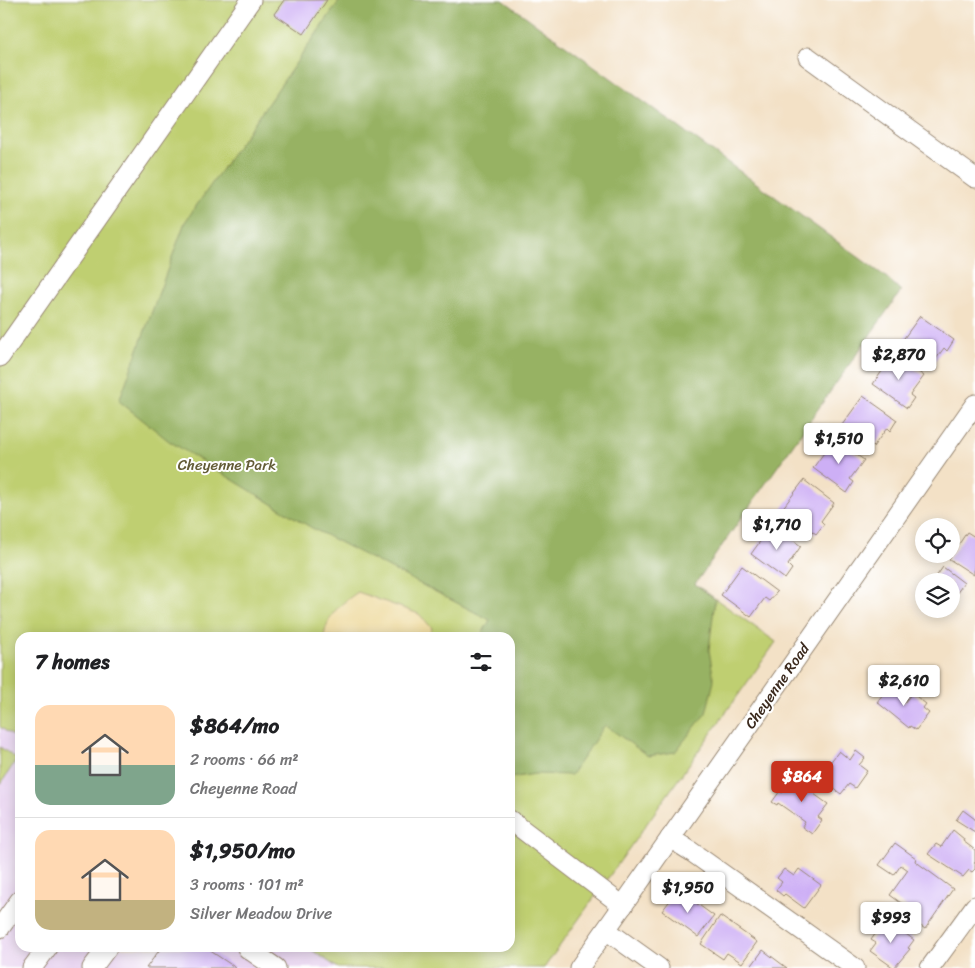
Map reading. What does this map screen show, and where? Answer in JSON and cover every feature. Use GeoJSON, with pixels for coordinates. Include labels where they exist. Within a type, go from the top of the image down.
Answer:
{"type":"FeatureCollection","features":[{"type":"Feature","properties":{"kind":"street"},"geometry":{"type":"LineString","coordinates":[[0,357],[251,0]]}},
{"type":"Feature","properties":{"kind":"street"},"geometry":{"type":"LineString","coordinates":[[808,57],[975,178]]}},
{"type":"Feature","properties":{"kind":"street","name":"Cheyenne Road"},"geometry":{"type":"LineString","coordinates":[[579,968],[975,404]]}},
{"type":"Feature","properties":{"kind":"street"},"geometry":{"type":"LineString","coordinates":[[515,824],[623,906]]}},
{"type":"Feature","properties":{"kind":"street"},"geometry":{"type":"LineString","coordinates":[[670,838],[855,968]]}},
{"type":"Feature","properties":{"kind":"street"},"geometry":{"type":"LineString","coordinates":[[930,968],[975,906]]}},
{"type":"Feature","properties":{"kind":"street"},"geometry":{"type":"LineString","coordinates":[[0,928],[15,907]]}},
{"type":"Feature","properties":{"kind":"street"},"geometry":{"type":"LineString","coordinates":[[606,930],[659,968]]}},
{"type":"Feature","properties":{"kind":"street"},"geometry":{"type":"LineString","coordinates":[[32,968],[44,952]]}},
{"type":"Feature","properties":{"kind":"street"},"geometry":{"type":"LineString","coordinates":[[92,968],[104,952]]}},
{"type":"Feature","properties":{"kind":"street"},"geometry":{"type":"LineString","coordinates":[[252,952],[276,968]]}},
{"type":"Feature","properties":{"kind":"shaded area"},"geometry":{"type":"Polygon","coordinates":[[[0,726],[15,736],[15,952],[316,952],[338,968],[0,968],[0,726]]]}},
{"type":"Feature","properties":{"kind":"green space","name":"Cheyenne Park"},"geometry":{"type":"Polygon","coordinates":[[[0,0],[340,0],[186,222],[776,642],[544,968],[338,968],[315,952],[515,952],[515,632],[15,632],[15,738],[0,727],[0,0]]]}},
{"type":"Feature","properties":{"kind":"green space"},"geometry":{"type":"Polygon","coordinates":[[[340,0],[503,0],[886,277],[901,291],[695,584],[715,599],[709,650],[714,681],[706,713],[675,752],[648,756],[605,725],[571,775],[535,774],[515,777],[515,632],[483,632],[490,620],[312,528],[169,441],[119,401],[185,222],[340,0]]]}},
{"type":"Feature","properties":{"kind":"green space"},"geometry":{"type":"Polygon","coordinates":[[[0,747],[15,758],[15,762],[0,785],[0,747]]]}},
{"type":"Feature","properties":{"kind":"sand"},"geometry":{"type":"Polygon","coordinates":[[[358,592],[419,614],[432,628],[431,632],[325,632],[331,616],[358,592]]]}},
{"type":"Feature","properties":{"kind":"building"},"geometry":{"type":"Polygon","coordinates":[[[284,0],[327,0],[304,34],[274,14],[284,0]]]}},
{"type":"Feature","properties":{"kind":"building"},"geometry":{"type":"Polygon","coordinates":[[[920,316],[954,340],[947,351],[944,348],[930,367],[899,345],[920,316]]]}},
{"type":"Feature","properties":{"kind":"building"},"geometry":{"type":"Polygon","coordinates":[[[894,354],[924,376],[910,395],[914,398],[907,408],[873,384],[894,354]]]}},
{"type":"Feature","properties":{"kind":"building"},"geometry":{"type":"Polygon","coordinates":[[[863,396],[897,420],[890,431],[887,428],[873,447],[842,425],[863,396]]]}},
{"type":"Feature","properties":{"kind":"building"},"geometry":{"type":"Polygon","coordinates":[[[834,439],[864,460],[850,479],[854,482],[847,493],[813,468],[834,439]]]}},
{"type":"Feature","properties":{"kind":"building"},"geometry":{"type":"Polygon","coordinates":[[[804,480],[834,503],[821,521],[824,524],[816,534],[782,509],[804,480]]]}},
{"type":"Feature","properties":{"kind":"building"},"geometry":{"type":"Polygon","coordinates":[[[772,525],[801,546],[788,565],[792,569],[785,579],[751,554],[772,525]]]}},
{"type":"Feature","properties":{"kind":"building"},"geometry":{"type":"Polygon","coordinates":[[[967,532],[975,537],[974,575],[955,563],[960,563],[960,542],[967,532]]]}},
{"type":"Feature","properties":{"kind":"building"},"geometry":{"type":"Polygon","coordinates":[[[742,566],[777,592],[769,601],[765,598],[751,617],[721,595],[742,566]]]}},
{"type":"Feature","properties":{"kind":"building"},"geometry":{"type":"Polygon","coordinates":[[[943,567],[951,573],[939,573],[943,567]]]}},
{"type":"Feature","properties":{"kind":"building"},"geometry":{"type":"Polygon","coordinates":[[[960,580],[964,583],[960,589],[960,580]]]}},
{"type":"Feature","properties":{"kind":"building"},"geometry":{"type":"Polygon","coordinates":[[[892,682],[907,694],[902,701],[904,703],[912,693],[926,704],[923,708],[929,713],[916,730],[910,726],[909,728],[877,702],[892,682]]]}},
{"type":"Feature","properties":{"kind":"building"},"geometry":{"type":"Polygon","coordinates":[[[839,751],[850,760],[856,751],[865,758],[859,765],[867,771],[855,788],[849,784],[841,794],[821,779],[827,771],[825,769],[839,751]]]}},
{"type":"Feature","properties":{"kind":"building"},"geometry":{"type":"Polygon","coordinates":[[[794,776],[815,791],[814,794],[828,804],[818,817],[822,820],[812,834],[802,827],[805,822],[778,803],[777,805],[772,802],[780,791],[782,793],[794,776]]]}},
{"type":"Feature","properties":{"kind":"building"},"geometry":{"type":"Polygon","coordinates":[[[963,810],[975,819],[975,832],[956,820],[963,810]]]}},
{"type":"Feature","properties":{"kind":"building"},"geometry":{"type":"Polygon","coordinates":[[[953,830],[975,850],[975,869],[972,872],[969,870],[963,877],[928,854],[936,844],[941,847],[953,830]]]}},
{"type":"Feature","properties":{"kind":"building"},"geometry":{"type":"Polygon","coordinates":[[[895,843],[916,858],[915,861],[953,889],[925,929],[915,922],[919,916],[890,895],[908,870],[901,865],[894,875],[879,865],[895,843]]]}},
{"type":"Feature","properties":{"kind":"building"},"geometry":{"type":"Polygon","coordinates":[[[784,869],[794,876],[799,869],[821,885],[804,908],[785,894],[783,896],[776,890],[782,882],[777,878],[784,869]]]}},
{"type":"Feature","properties":{"kind":"building"},"geometry":{"type":"Polygon","coordinates":[[[678,890],[714,916],[698,937],[662,911],[678,890]]]}},
{"type":"Feature","properties":{"kind":"building"},"geometry":{"type":"Polygon","coordinates":[[[720,916],[757,942],[742,963],[727,953],[723,959],[701,944],[720,916]]]}},
{"type":"Feature","properties":{"kind":"building"},"geometry":{"type":"Polygon","coordinates":[[[886,919],[914,940],[908,948],[910,949],[894,968],[870,951],[876,943],[871,940],[886,919]]]}},
{"type":"Feature","properties":{"kind":"building"},"geometry":{"type":"Polygon","coordinates":[[[763,950],[787,968],[750,968],[763,950]]]}},
{"type":"Feature","properties":{"kind":"building"},"geometry":{"type":"Polygon","coordinates":[[[158,952],[212,952],[236,968],[146,968],[158,952]]]}}]}
